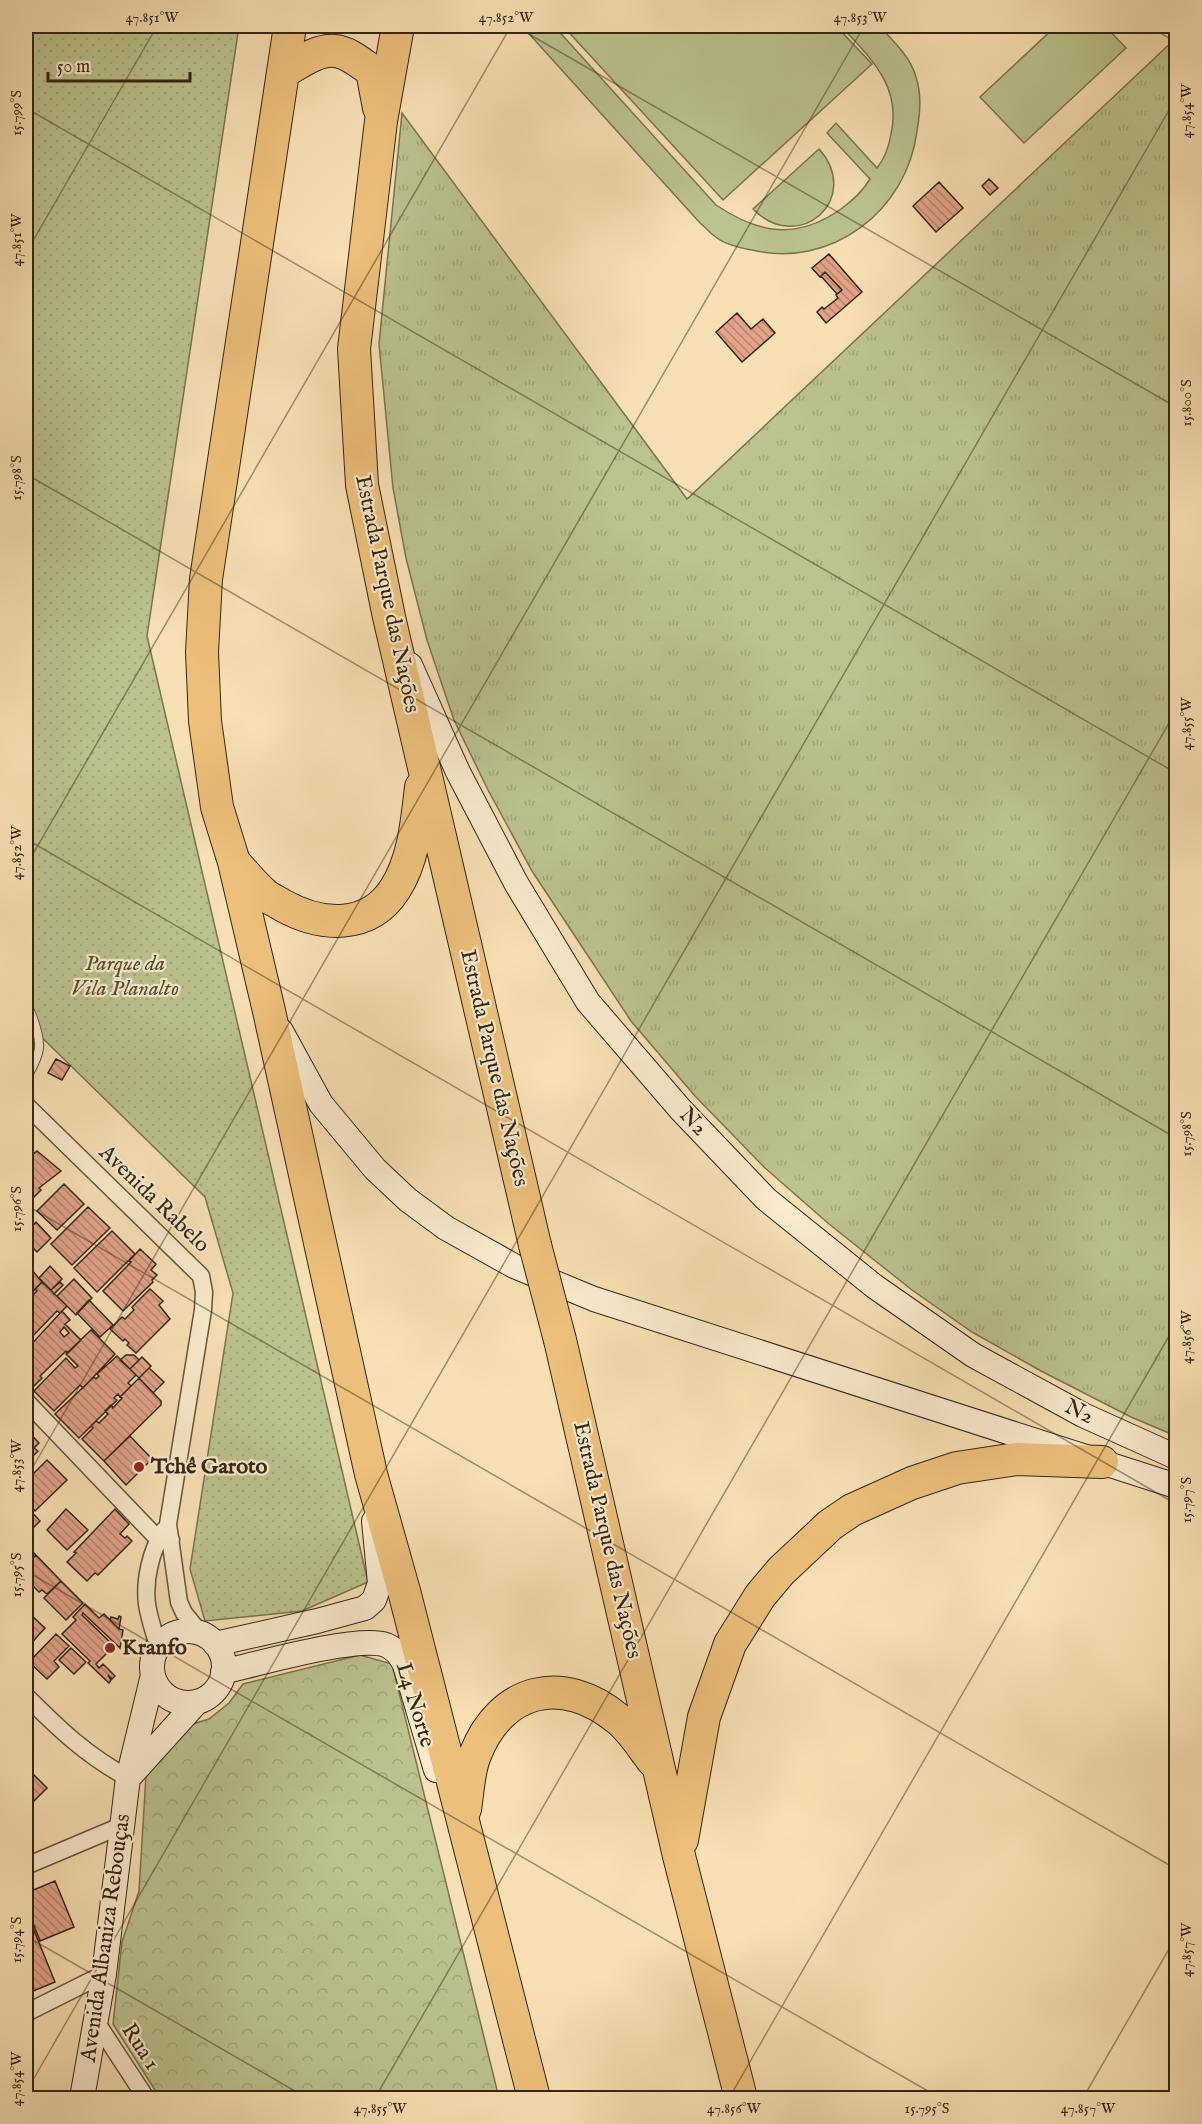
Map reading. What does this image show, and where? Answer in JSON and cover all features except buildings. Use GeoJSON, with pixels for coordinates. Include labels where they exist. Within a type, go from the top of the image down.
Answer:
{"type":"FeatureCollection","features":[{"type":"Feature","properties":{"kind":"highway"},"geometry":{"type":"LineString","coordinates":[[290,26],[207,579],[202,642],[205,721],[217,807],[234,862],[269,1011],[371,1474],[404,1591],[534,2098]]}},
{"type":"Feature","properties":{"kind":"highway","name":"Estrada Parque das Nações"},"geometry":{"type":"LineString","coordinates":[[398,26],[381,121],[354,349],[362,485],[389,617],[535,1245],[560,1340],[679,1856],[741,2098]]}},
{"type":"Feature","properties":{"kind":"highway"},"geometry":{"type":"LineString","coordinates":[[283,72],[318,54],[336,51],[357,60],[372,71],[381,121]]}},
{"type":"Feature","properties":{"kind":"highway"},"geometry":{"type":"LineString","coordinates":[[234,862],[264,894],[298,914],[333,922],[363,917],[386,902],[397,887],[404,871],[416,831],[423,764]]}},
{"type":"Feature","properties":{"kind":"highway"},"geometry":{"type":"LineString","coordinates":[[679,1856],[704,1717],[730,1644],[760,1596],[804,1548],[830,1525],[852,1510],[912,1483],[957,1468],[1016,1459],[1102,1462]]}},
{"type":"Feature","properties":{"kind":"highway"},"geometry":{"type":"LineString","coordinates":[[463,1822],[471,1769],[482,1739],[505,1710],[518,1701],[537,1694],[556,1691],[574,1694],[589,1699],[606,1709],[620,1720],[660,1768]]}},
{"type":"Feature","properties":{"kind":"main road","name":"N2"},"geometry":{"type":"LineString","coordinates":[[389,617],[458,772],[516,883],[588,1002],[681,1110],[766,1199],[874,1286],[973,1355],[1083,1415],[1176,1457]]}},
{"type":"Feature","properties":{"kind":"main road","name":"N2"},"geometry":{"type":"LineString","coordinates":[[269,1011],[321,1104],[375,1169],[408,1200],[446,1228],[514,1266],[594,1299],[1176,1486]]}},
{"type":"Feature","properties":{"kind":"main road"},"geometry":{"type":"LineString","coordinates":[[208,1639],[359,1611],[374,1600],[379,1588],[380,1576],[371,1474]]}},
{"type":"Feature","properties":{"kind":"main road"},"geometry":{"type":"LineString","coordinates":[[193,1632],[208,1639],[222,1657],[223,1672],[217,1687],[197,1702],[128,1778],[153,1675],[153,1657],[158,1646],[177,1633],[193,1632]]}},
{"type":"Feature","properties":{"kind":"main road","name":"L4 Norte"},"geometry":{"type":"LineString","coordinates":[[223,1672],[324,1649],[362,1643],[378,1643],[392,1648],[398,1652],[405,1665],[432,1761],[463,1822]]}},
{"type":"Feature","properties":{"kind":"main road"},"geometry":{"type":"LineString","coordinates":[[153,1675],[159,1688],[169,1698],[183,1702],[197,1702]]}},
{"type":"Feature","properties":{"kind":"main road","name":"Avenida Albaniza Rebouças"},"geometry":{"type":"LineString","coordinates":[[82,2098],[104,1974],[128,1778]]}},
{"type":"Feature","properties":{"kind":"street","name":"Avenida Rabelo"},"geometry":{"type":"LineString","coordinates":[[26,1106],[201,1276],[204,1292],[203,1310],[166,1534]]}},
{"type":"Feature","properties":{"kind":"street"},"geometry":{"type":"LineString","coordinates":[[26,1401],[166,1534],[179,1602],[184,1613],[208,1639]]}},
{"type":"Feature","properties":{"kind":"street"},"geometry":{"type":"LineString","coordinates":[[158,1646],[147,1603],[151,1561],[166,1534]]}},
{"type":"Feature","properties":{"kind":"street"},"geometry":{"type":"LineString","coordinates":[[26,1696],[79,1747],[128,1778]]}},
{"type":"Feature","properties":{"kind":"street"},"geometry":{"type":"LineString","coordinates":[[26,1866],[123,1825]]}},
{"type":"Feature","properties":{"kind":"street"},"geometry":{"type":"LineString","coordinates":[[26,2013],[104,1974]]}},
{"type":"Feature","properties":{"kind":"street","name":"Rua 1"},"geometry":{"type":"LineString","coordinates":[[95,2020],[146,2098]]}},
{"type":"Feature","properties":{"kind":"lane"},"geometry":{"type":"LineString","coordinates":[[26,1003],[32,1012],[39,1048],[26,1079]]}},
{"type":"Feature","properties":{"kind":"green space","name":"Parque da Vila Planalto"},"geometry":{"type":"Polygon","coordinates":[[[26,26],[239,26],[147,636],[368,1582],[302,1611],[205,1621],[190,1569],[233,1293],[205,1197],[26,1022],[26,26]]]}},
{"type":"Feature","properties":{"kind":"green space"},"geometry":{"type":"Polygon","coordinates":[[[522,26],[554,26],[716,205],[732,215],[763,227],[793,229],[809,226],[841,209],[864,188],[870,179],[827,133],[836,123],[877,168],[888,147],[893,117],[888,87],[863,50],[841,26],[879,26],[905,56],[918,84],[919,118],[910,160],[898,186],[881,209],[860,228],[836,242],[810,251],[781,254],[729,244],[700,223],[522,26]]]}},
{"type":"Feature","properties":{"kind":"green space"},"geometry":{"type":"Polygon","coordinates":[[[563,26],[836,26],[872,64],[723,200],[563,26]]]}},
{"type":"Feature","properties":{"kind":"green space"},"geometry":{"type":"Polygon","coordinates":[[[1056,26],[1105,26],[1126,48],[1024,143],[980,97],[1056,26]]]}},
{"type":"Feature","properties":{"kind":"green space"},"geometry":{"type":"Polygon","coordinates":[[[1176,38],[1176,1436],[1131,1417],[1041,1371],[972,1332],[912,1290],[829,1224],[765,1168],[695,1096],[631,1021],[532,871],[488,790],[454,720],[427,640],[406,558],[393,488],[379,344],[402,113],[687,499],[1176,38]]]}},
{"type":"Feature","properties":{"kind":"green space"},"geometry":{"type":"Polygon","coordinates":[[[819,149],[831,168],[834,186],[830,202],[820,215],[806,224],[789,226],[771,222],[753,209],[819,149]]]}},
{"type":"Feature","properties":{"kind":"green space"},"geometry":{"type":"Polygon","coordinates":[[[360,1655],[392,1664],[499,2098],[160,2098],[113,2024],[122,1942],[139,1891],[146,1775],[186,1726],[209,1719],[229,1703],[243,1684],[360,1655]]]}},
{"type":"Feature","properties":{"kind":"place","name":"Tchê Garoto"},"geometry":{"type":"Point","coordinates":[139,1467]}},
{"type":"Feature","properties":{"kind":"place","name":"Kranfo"},"geometry":{"type":"Point","coordinates":[110,1648]}}]}
